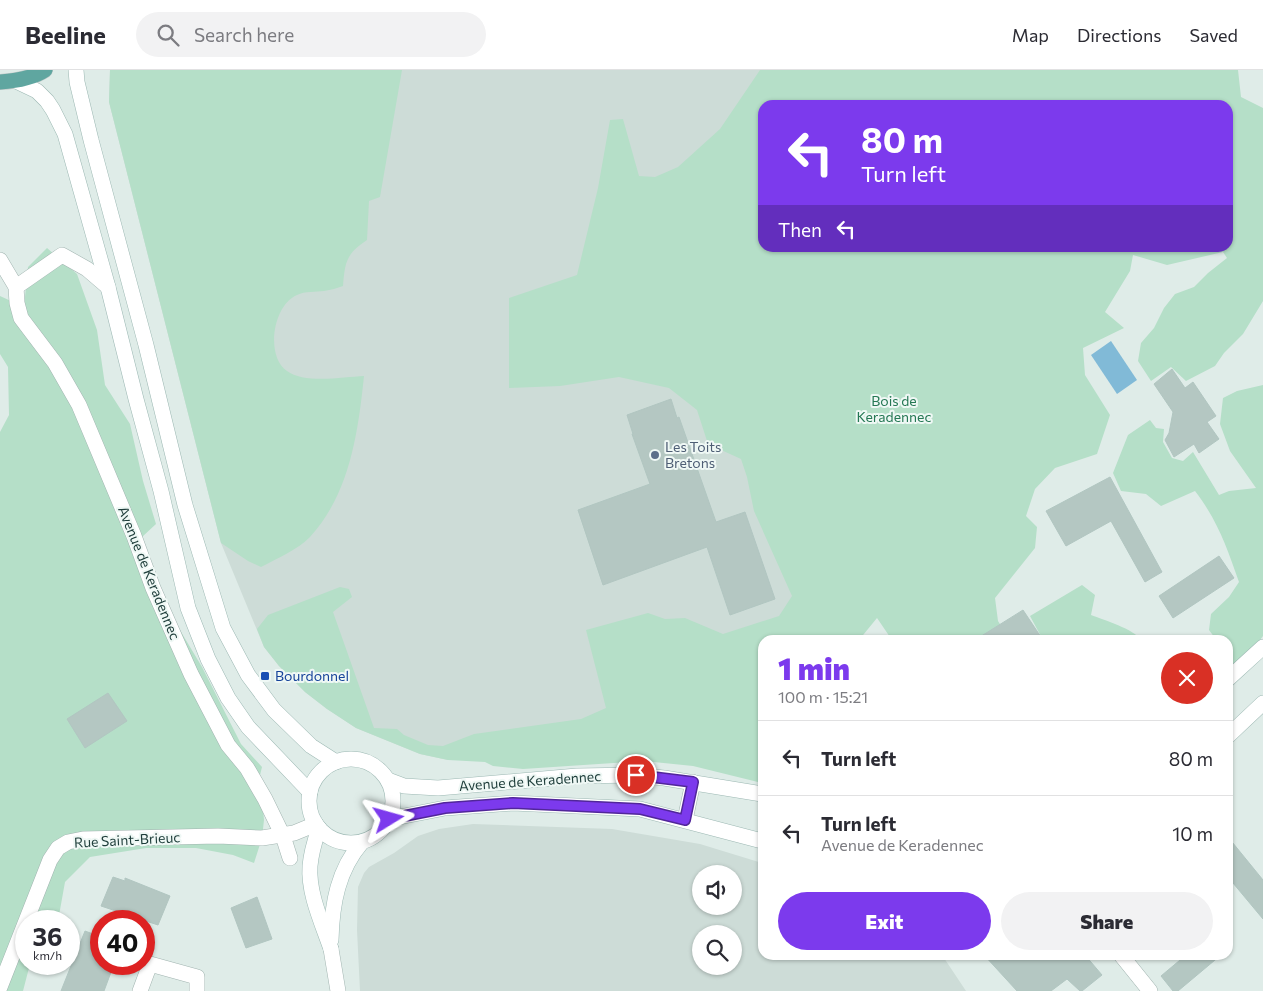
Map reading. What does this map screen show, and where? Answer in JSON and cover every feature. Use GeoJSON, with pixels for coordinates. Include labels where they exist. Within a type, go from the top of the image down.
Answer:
{"type":"FeatureCollection","features":[{"type":"Feature","properties":{"kind":"main road"},"geometry":{"type":"LineString","coordinates":[[0,82],[16,81],[45,70]]}},
{"type":"Feature","properties":{"kind":"street"},"geometry":{"type":"LineString","coordinates":[[76,70],[77,82],[91,140],[146,344],[185,505],[223,628],[248,674],[274,710],[310,746],[336,762]]}},
{"type":"Feature","properties":{"kind":"street"},"geometry":{"type":"LineString","coordinates":[[16,81],[37,91],[53,110],[65,134],[108,287],[163,499],[188,608],[199,637],[217,675],[240,716],[268,749],[310,792]]}},
{"type":"Feature","properties":{"kind":"street"},"geometry":{"type":"LineString","coordinates":[[16,287],[62,255],[80,265],[108,287]]}},
{"type":"Feature","properties":{"kind":"street","name":"Avenue de Keradennec"},"geometry":{"type":"LineString","coordinates":[[0,260],[16,287],[17,303],[21,318],[55,363],[79,405],[134,536],[153,588],[191,674],[228,745],[248,768],[283,836],[290,858]]}},
{"type":"Feature","properties":{"kind":"street"},"geometry":{"type":"LineString","coordinates":[[1233,674],[1263,647]]}},
{"type":"Feature","properties":{"kind":"street"},"geometry":{"type":"LineString","coordinates":[[1233,731],[1263,703]]}},
{"type":"Feature","properties":{"kind":"street"},"geometry":{"type":"LineString","coordinates":[[351,759],[376,767],[388,780],[393,806],[389,819],[383,829],[373,837],[362,842],[341,842],[331,838],[318,826],[310,809],[310,792],[322,770],[336,762],[351,759]]}},
{"type":"Feature","properties":{"kind":"street","name":"Avenue de Keradennec"},"geometry":{"type":"LineString","coordinates":[[388,780],[404,786],[438,788],[542,779],[645,776],[758,793]]}},
{"type":"Feature","properties":{"kind":"street"},"geometry":{"type":"LineString","coordinates":[[685,820],[693,782]]}},
{"type":"Feature","properties":{"kind":"street","name":"Avenue de Keradennec"},"geometry":{"type":"LineString","coordinates":[[389,819],[445,808],[513,803],[640,809],[758,840]]}},
{"type":"Feature","properties":{"kind":"street"},"geometry":{"type":"LineString","coordinates":[[318,826],[310,868],[312,891],[331,949],[338,991]]}},
{"type":"Feature","properties":{"kind":"street","name":"Rue Saint-Brieuc"},"geometry":{"type":"LineString","coordinates":[[0,987],[50,860],[58,848],[68,842],[106,838],[218,836],[262,838],[283,836],[318,826]]}},
{"type":"Feature","properties":{"kind":"street"},"geometry":{"type":"LineString","coordinates":[[331,949],[331,928],[336,896],[344,867],[362,842]]}},
{"type":"Feature","properties":{"kind":"street"},"geometry":{"type":"LineString","coordinates":[[1125,960],[1150,991]]}},
{"type":"Feature","properties":{"kind":"street"},"geometry":{"type":"LineString","coordinates":[[140,991],[150,964],[197,977],[197,991]]}},
{"type":"Feature","properties":{"kind":"shaded area"},"geometry":{"type":"Polygon","coordinates":[[[110,70],[833,70],[772,100],[758,100],[758,110],[606,292],[868,551],[768,635],[758,635],[758,657],[465,760],[448,760],[420,754],[356,728],[305,692],[279,666],[264,647],[221,543],[109,102],[110,70]]]}},
{"type":"Feature","properties":{"kind":"shaded area"},"geometry":{"type":"Polygon","coordinates":[[[473,824],[612,829],[700,844],[758,862],[758,960],[945,960],[966,991],[360,991],[357,930],[358,887],[369,867],[394,853],[418,836],[439,829],[473,824]]]}},
{"type":"Feature","properties":{"kind":"green space"},"geometry":{"type":"Polygon","coordinates":[[[110,70],[402,70],[380,197],[369,201],[367,240],[348,259],[343,286],[327,291],[307,292],[297,295],[282,309],[277,319],[275,331],[274,343],[280,364],[294,375],[313,379],[364,376],[359,419],[350,461],[343,482],[324,520],[310,537],[293,550],[261,567],[248,561],[221,543],[109,102],[110,70]]]}},
{"type":"Feature","properties":{"kind":"green space","name":"Bois de Keradennec"},"geometry":{"type":"Polygon","coordinates":[[[760,70],[1238,70],[1241,97],[1263,108],[1263,301],[1243,334],[1224,353],[1215,366],[1186,381],[1171,367],[1151,381],[1138,361],[1141,343],[1154,328],[1164,308],[1175,294],[1194,287],[1227,258],[1223,252],[1167,265],[1133,255],[1130,271],[1105,312],[1124,328],[1083,348],[1085,375],[1110,415],[1097,454],[1055,468],[1035,489],[1026,516],[1037,527],[1035,548],[995,598],[998,621],[1007,635],[889,635],[877,618],[863,635],[758,635],[758,782],[693,766],[644,761],[523,769],[493,766],[485,762],[448,760],[420,754],[356,728],[305,692],[279,666],[264,647],[257,629],[268,615],[340,587],[349,589],[352,597],[333,612],[374,728],[397,729],[404,735],[428,745],[443,746],[474,734],[581,719],[606,708],[586,630],[648,613],[665,619],[685,618],[723,634],[779,616],[792,596],[754,511],[741,459],[708,444],[697,410],[669,388],[619,377],[560,386],[509,388],[509,298],[577,275],[598,188],[610,120],[623,119],[639,176],[655,177],[678,167],[720,129],[760,70]]]}},
{"type":"Feature","properties":{"kind":"green space"},"geometry":{"type":"Polygon","coordinates":[[[47,248],[77,274],[97,330],[105,385],[130,424],[143,481],[156,524],[142,537],[138,560],[202,667],[241,744],[262,767],[256,791],[263,809],[264,820],[262,838],[254,863],[233,855],[196,848],[146,848],[90,857],[65,882],[60,910],[15,910],[15,975],[27,975],[23,991],[0,991],[0,432],[9,415],[8,367],[0,354],[0,296],[24,307],[28,267],[47,248]]]}},
{"type":"Feature","properties":{"kind":"green space"},"geometry":{"type":"Polygon","coordinates":[[[1263,385],[1263,636],[1249,654],[1233,665],[1233,635],[1213,635],[1209,630],[1211,614],[1229,597],[1239,582],[1226,546],[1210,513],[1195,491],[1161,506],[1146,494],[1121,491],[1113,473],[1128,435],[1150,420],[1156,428],[1164,429],[1163,442],[1172,458],[1183,461],[1193,452],[1219,495],[1229,491],[1256,488],[1230,451],[1220,424],[1223,398],[1237,391],[1263,385]]]}},
{"type":"Feature","properties":{"kind":"green space"},"geometry":{"type":"Polygon","coordinates":[[[1082,585],[1095,595],[1091,615],[1111,622],[1136,635],[1040,635],[1030,616],[1082,585]]]}},
{"type":"Feature","properties":{"kind":"water"},"geometry":{"type":"Polygon","coordinates":[[[1111,341],[1137,380],[1117,394],[1091,355],[1111,341]]]}},
{"type":"Feature","properties":{"kind":"building"},"geometry":{"type":"Polygon","coordinates":[[[1172,369],[1185,388],[1193,382],[1216,416],[1207,422],[1219,439],[1199,453],[1194,444],[1174,457],[1165,440],[1169,433],[1173,412],[1154,384],[1172,369]]]}},
{"type":"Feature","properties":{"kind":"building"},"geometry":{"type":"Polygon","coordinates":[[[671,399],[716,522],[745,512],[775,599],[730,615],[707,547],[603,585],[578,510],[650,484],[627,415],[671,399]]]}},
{"type":"Feature","properties":{"kind":"building"},"geometry":{"type":"Polygon","coordinates":[[[1110,477],[1162,572],[1145,582],[1111,521],[1066,546],[1046,511],[1110,477]]]}},
{"type":"Feature","properties":{"kind":"building"},"geometry":{"type":"Polygon","coordinates":[[[1219,556],[1234,578],[1173,618],[1159,596],[1219,556]]]}},
{"type":"Feature","properties":{"kind":"building"},"geometry":{"type":"Polygon","coordinates":[[[1023,610],[1040,635],[983,635],[1023,610]]]}},
{"type":"Feature","properties":{"kind":"building"},"geometry":{"type":"Polygon","coordinates":[[[108,693],[127,721],[85,748],[67,719],[108,693]]]}},
{"type":"Feature","properties":{"kind":"building"},"geometry":{"type":"Polygon","coordinates":[[[1233,843],[1263,880],[1263,919],[1233,883],[1233,843]]]}},
{"type":"Feature","properties":{"kind":"building"},"geometry":{"type":"Polygon","coordinates":[[[113,877],[125,881],[125,878],[170,896],[158,925],[155,924],[155,910],[113,910],[101,906],[113,877]]]}},
{"type":"Feature","properties":{"kind":"building"},"geometry":{"type":"Polygon","coordinates":[[[257,897],[272,939],[246,948],[231,908],[257,897]]]}},
{"type":"Feature","properties":{"kind":"building"},"geometry":{"type":"Polygon","coordinates":[[[85,931],[90,933],[90,975],[110,975],[104,991],[61,991],[67,975],[80,975],[80,944],[85,931]]]}},
{"type":"Feature","properties":{"kind":"building"},"geometry":{"type":"Polygon","coordinates":[[[989,960],[1089,960],[1102,975],[1082,991],[1067,979],[1051,991],[1017,991],[989,960]]]}},
{"type":"Feature","properties":{"kind":"building"},"geometry":{"type":"Polygon","coordinates":[[[1180,960],[1215,960],[1178,991],[1173,991],[1161,976],[1180,960]]]}},
{"type":"Feature","properties":{"kind":"place","name":"Les Toits Bretons"},"geometry":{"type":"Point","coordinates":[655,455]}},
{"type":"Feature","properties":{"kind":"place","name":"Bourdonnel"},"geometry":{"type":"Point","coordinates":[265,676]}},
{"type":"Feature","properties":{"kind":"route"},"geometry":{"type":"LineString","coordinates":[[389,819],[445,808],[513,803],[640,809],[685,820],[693,782],[636,775]]}}]}
